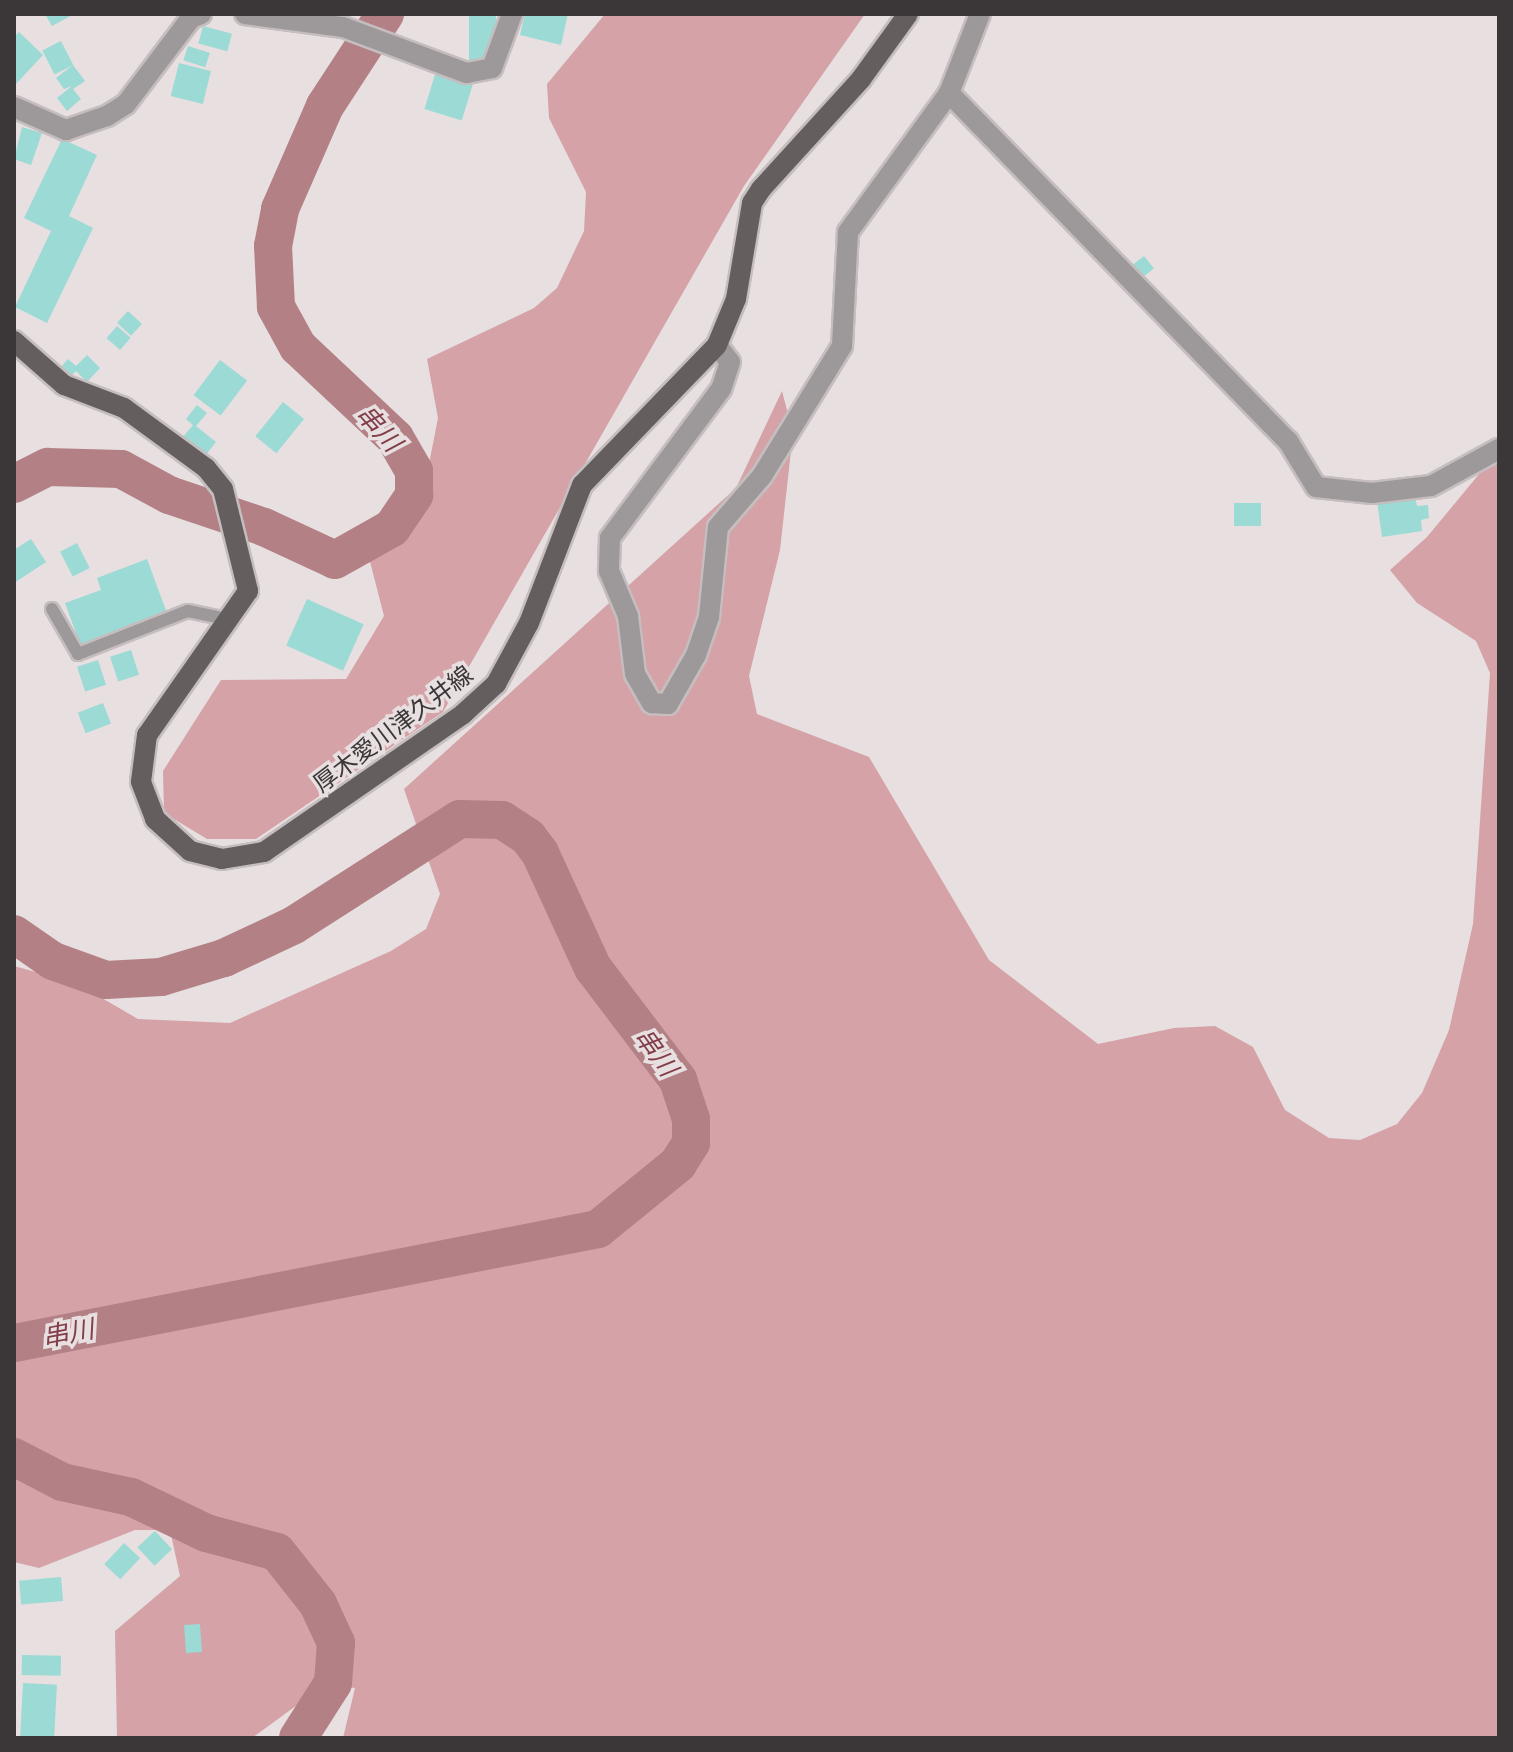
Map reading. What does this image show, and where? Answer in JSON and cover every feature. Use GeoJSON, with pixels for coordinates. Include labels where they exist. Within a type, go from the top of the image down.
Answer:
{"type":"FeatureCollection","features":[{"type":"Feature","properties":{"kind":"main road","name":"厚木愛川津久井線"},"geometry":{"type":"LineString","coordinates":[[14,341],[64,385],[124,408],[206,468],[223,489],[248,591],[232,620],[156,720],[141,765],[146,803],[166,832],[190,851],[222,859],[250,857],[290,837],[463,714],[496,684],[529,623],[582,485],[717,345],[736,299],[752,203],[861,79],[908,14]]}},
{"type":"Feature","properties":{"kind":"street"},"geometry":{"type":"LineString","coordinates":[[14,107],[66,130],[107,116],[126,104],[191,18],[201,14]]}},
{"type":"Feature","properties":{"kind":"street"},"geometry":{"type":"LineString","coordinates":[[245,14],[346,21],[405,49],[467,73],[492,68],[512,14]]}},
{"type":"Feature","properties":{"kind":"street"},"geometry":{"type":"LineString","coordinates":[[717,345],[730,362],[721,389],[610,538],[609,571],[628,616],[635,674],[652,703],[668,704],[696,655],[709,617],[718,527],[762,476],[842,346],[848,232],[949,93],[980,14]]}},
{"type":"Feature","properties":{"kind":"street"},"geometry":{"type":"LineString","coordinates":[[949,93],[1288,441],[1316,487],[1372,493],[1431,486],[1499,449]]}},
{"type":"Feature","properties":{"kind":"lane"},"geometry":{"type":"LineString","coordinates":[[52,609],[78,654],[188,611],[232,620]]}},
{"type":"Feature","properties":{"kind":"shaded area"},"geometry":{"type":"Polygon","coordinates":[[[605,14],[865,14],[744,186],[443,712],[256,839],[207,839],[164,813],[163,771],[221,680],[346,679],[384,616],[366,546],[427,474],[438,418],[427,359],[534,308],[557,288],[584,231],[586,192],[549,118],[547,84],[605,14]]]}},
{"type":"Feature","properties":{"kind":"shaded area"},"geometry":{"type":"Polygon","coordinates":[[[782,391],[793,433],[780,550],[749,676],[757,714],[869,757],[989,960],[1098,1044],[1174,1028],[1215,1026],[1253,1047],[1285,1110],[1329,1138],[1360,1140],[1397,1124],[1422,1093],[1449,1030],[1473,924],[1490,673],[1476,641],[1417,603],[1390,570],[1427,537],[1499,450],[1499,1738],[343,1738],[355,1688],[326,1684],[252,1738],[117,1738],[115,1631],[180,1576],[170,1530],[135,1530],[39,1568],[14,1562],[14,966],[76,983],[138,1019],[230,1023],[391,951],[426,929],[440,894],[404,789],[736,488],[782,391]]]}},
{"type":"Feature","properties":{"kind":"building"},"geometry":{"type":"Polygon","coordinates":[[[45,14],[74,14],[52,26],[45,14]]]}},
{"type":"Feature","properties":{"kind":"building"},"geometry":{"type":"Polygon","coordinates":[[[469,14],[496,14],[496,60],[469,60],[469,14]]]}},
{"type":"Feature","properties":{"kind":"building"},"geometry":{"type":"Polygon","coordinates":[[[525,14],[568,14],[561,45],[520,35],[525,14]]]}},
{"type":"Feature","properties":{"kind":"building"},"geometry":{"type":"Polygon","coordinates":[[[203,26],[232,34],[227,51],[198,43],[203,26]]]}},
{"type":"Feature","properties":{"kind":"building"},"geometry":{"type":"Polygon","coordinates":[[[19,32],[43,55],[14,86],[14,37],[19,32]]]}},
{"type":"Feature","properties":{"kind":"building"},"geometry":{"type":"Polygon","coordinates":[[[61,41],[73,65],[55,75],[42,51],[61,41]]]}},
{"type":"Feature","properties":{"kind":"building"},"geometry":{"type":"Polygon","coordinates":[[[188,46],[210,53],[205,67],[183,60],[188,46]]]}},
{"type":"Feature","properties":{"kind":"building"},"geometry":{"type":"Polygon","coordinates":[[[179,63],[211,71],[203,104],[171,96],[179,63]]]}},
{"type":"Feature","properties":{"kind":"building"},"geometry":{"type":"Polygon","coordinates":[[[73,65],[85,81],[73,89],[81,99],[67,111],[57,98],[72,86],[64,89],[56,78],[73,65]]]}},
{"type":"Feature","properties":{"kind":"building"},"geometry":{"type":"Polygon","coordinates":[[[437,68],[474,79],[462,121],[424,109],[437,68]]]}},
{"type":"Feature","properties":{"kind":"building"},"geometry":{"type":"Polygon","coordinates":[[[22,127],[42,133],[31,165],[14,159],[22,127]]]}},
{"type":"Feature","properties":{"kind":"building"},"geometry":{"type":"Polygon","coordinates":[[[62,139],[97,155],[69,216],[93,228],[47,323],[15,307],[51,231],[24,218],[62,139]]]}},
{"type":"Feature","properties":{"kind":"building"},"geometry":{"type":"Polygon","coordinates":[[[1144,256],[1154,269],[1141,278],[1131,266],[1144,256]]]}},
{"type":"Feature","properties":{"kind":"building"},"geometry":{"type":"Polygon","coordinates":[[[128,311],[142,324],[131,336],[117,323],[128,311]]]}},
{"type":"Feature","properties":{"kind":"building"},"geometry":{"type":"Polygon","coordinates":[[[117,326],[131,338],[120,350],[107,338],[117,326]]]}},
{"type":"Feature","properties":{"kind":"building"},"geometry":{"type":"Polygon","coordinates":[[[87,355],[100,368],[87,382],[76,371],[69,378],[60,368],[68,359],[76,366],[87,355]]]}},
{"type":"Feature","properties":{"kind":"building"},"geometry":{"type":"Polygon","coordinates":[[[220,360],[247,380],[221,416],[194,395],[220,360]]]}},
{"type":"Feature","properties":{"kind":"building"},"geometry":{"type":"Polygon","coordinates":[[[283,402],[304,419],[276,453],[255,436],[283,402]]]}},
{"type":"Feature","properties":{"kind":"building"},"geometry":{"type":"Polygon","coordinates":[[[197,405],[207,413],[196,426],[216,442],[206,455],[183,437],[193,425],[186,419],[197,405]]]}},
{"type":"Feature","properties":{"kind":"building"},"geometry":{"type":"Polygon","coordinates":[[[1415,496],[1417,506],[1428,505],[1429,518],[1421,520],[1422,531],[1382,537],[1377,501],[1415,496]]]}},
{"type":"Feature","properties":{"kind":"building"},"geometry":{"type":"Polygon","coordinates":[[[1234,503],[1261,503],[1261,526],[1234,526],[1234,503]]]}},
{"type":"Feature","properties":{"kind":"building"},"geometry":{"type":"Polygon","coordinates":[[[31,539],[46,562],[14,583],[14,550],[31,539]]]}},
{"type":"Feature","properties":{"kind":"building"},"geometry":{"type":"Polygon","coordinates":[[[77,543],[90,568],[73,577],[60,552],[77,543]]]}},
{"type":"Feature","properties":{"kind":"building"},"geometry":{"type":"Polygon","coordinates":[[[147,559],[168,616],[81,647],[65,603],[101,590],[97,578],[147,559]]]}},
{"type":"Feature","properties":{"kind":"building"},"geometry":{"type":"Polygon","coordinates":[[[307,599],[364,624],[343,671],[286,646],[307,599]]]}},
{"type":"Feature","properties":{"kind":"building"},"geometry":{"type":"Polygon","coordinates":[[[131,650],[139,675],[118,682],[110,657],[131,650]]]}},
{"type":"Feature","properties":{"kind":"building"},"geometry":{"type":"Polygon","coordinates":[[[98,660],[106,685],[85,692],[77,667],[98,660]]]}},
{"type":"Feature","properties":{"kind":"building"},"geometry":{"type":"Polygon","coordinates":[[[103,703],[111,724],[86,733],[78,713],[103,703]]]}},
{"type":"Feature","properties":{"kind":"building"},"geometry":{"type":"Polygon","coordinates":[[[155,1531],[172,1549],[154,1566],[137,1547],[155,1531]]]}},
{"type":"Feature","properties":{"kind":"building"},"geometry":{"type":"Polygon","coordinates":[[[124,1543],[140,1558],[120,1579],[104,1564],[124,1543]]]}},
{"type":"Feature","properties":{"kind":"building"},"geometry":{"type":"Polygon","coordinates":[[[61,1577],[63,1601],[21,1605],[19,1581],[61,1577]]]}},
{"type":"Feature","properties":{"kind":"building"},"geometry":{"type":"Polygon","coordinates":[[[200,1624],[202,1652],[186,1653],[184,1625],[200,1624]]]}},
{"type":"Feature","properties":{"kind":"building"},"geometry":{"type":"Polygon","coordinates":[[[22,1655],[61,1656],[61,1676],[22,1675],[22,1655]]]}},
{"type":"Feature","properties":{"kind":"building"},"geometry":{"type":"Polygon","coordinates":[[[23,1683],[57,1685],[54,1738],[20,1738],[23,1683]]]}},
{"type":"Feature","properties":{"kind":"waterway","name":"串川"},"geometry":{"type":"LineString","coordinates":[[14,484],[48,467],[121,469],[169,495],[264,527],[335,560],[392,528],[414,495],[414,471],[395,438],[298,347],[276,307],[273,246],[280,209],[325,106],[385,14]]}},
{"type":"Feature","properties":{"kind":"waterway","name":"串川"},"geometry":{"type":"LineString","coordinates":[[14,934],[53,961],[106,980],[161,977],[224,958],[294,925],[460,819],[502,820],[528,837],[540,853],[593,968],[678,1080],[691,1119],[691,1143],[678,1164],[598,1229],[14,1343]]}},
{"type":"Feature","properties":{"kind":"waterway","name":"串川"},"geometry":{"type":"LineString","coordinates":[[14,1457],[62,1482],[131,1497],[206,1533],[277,1552],[318,1604],[336,1643],[333,1683],[298,1738]]}}]}
